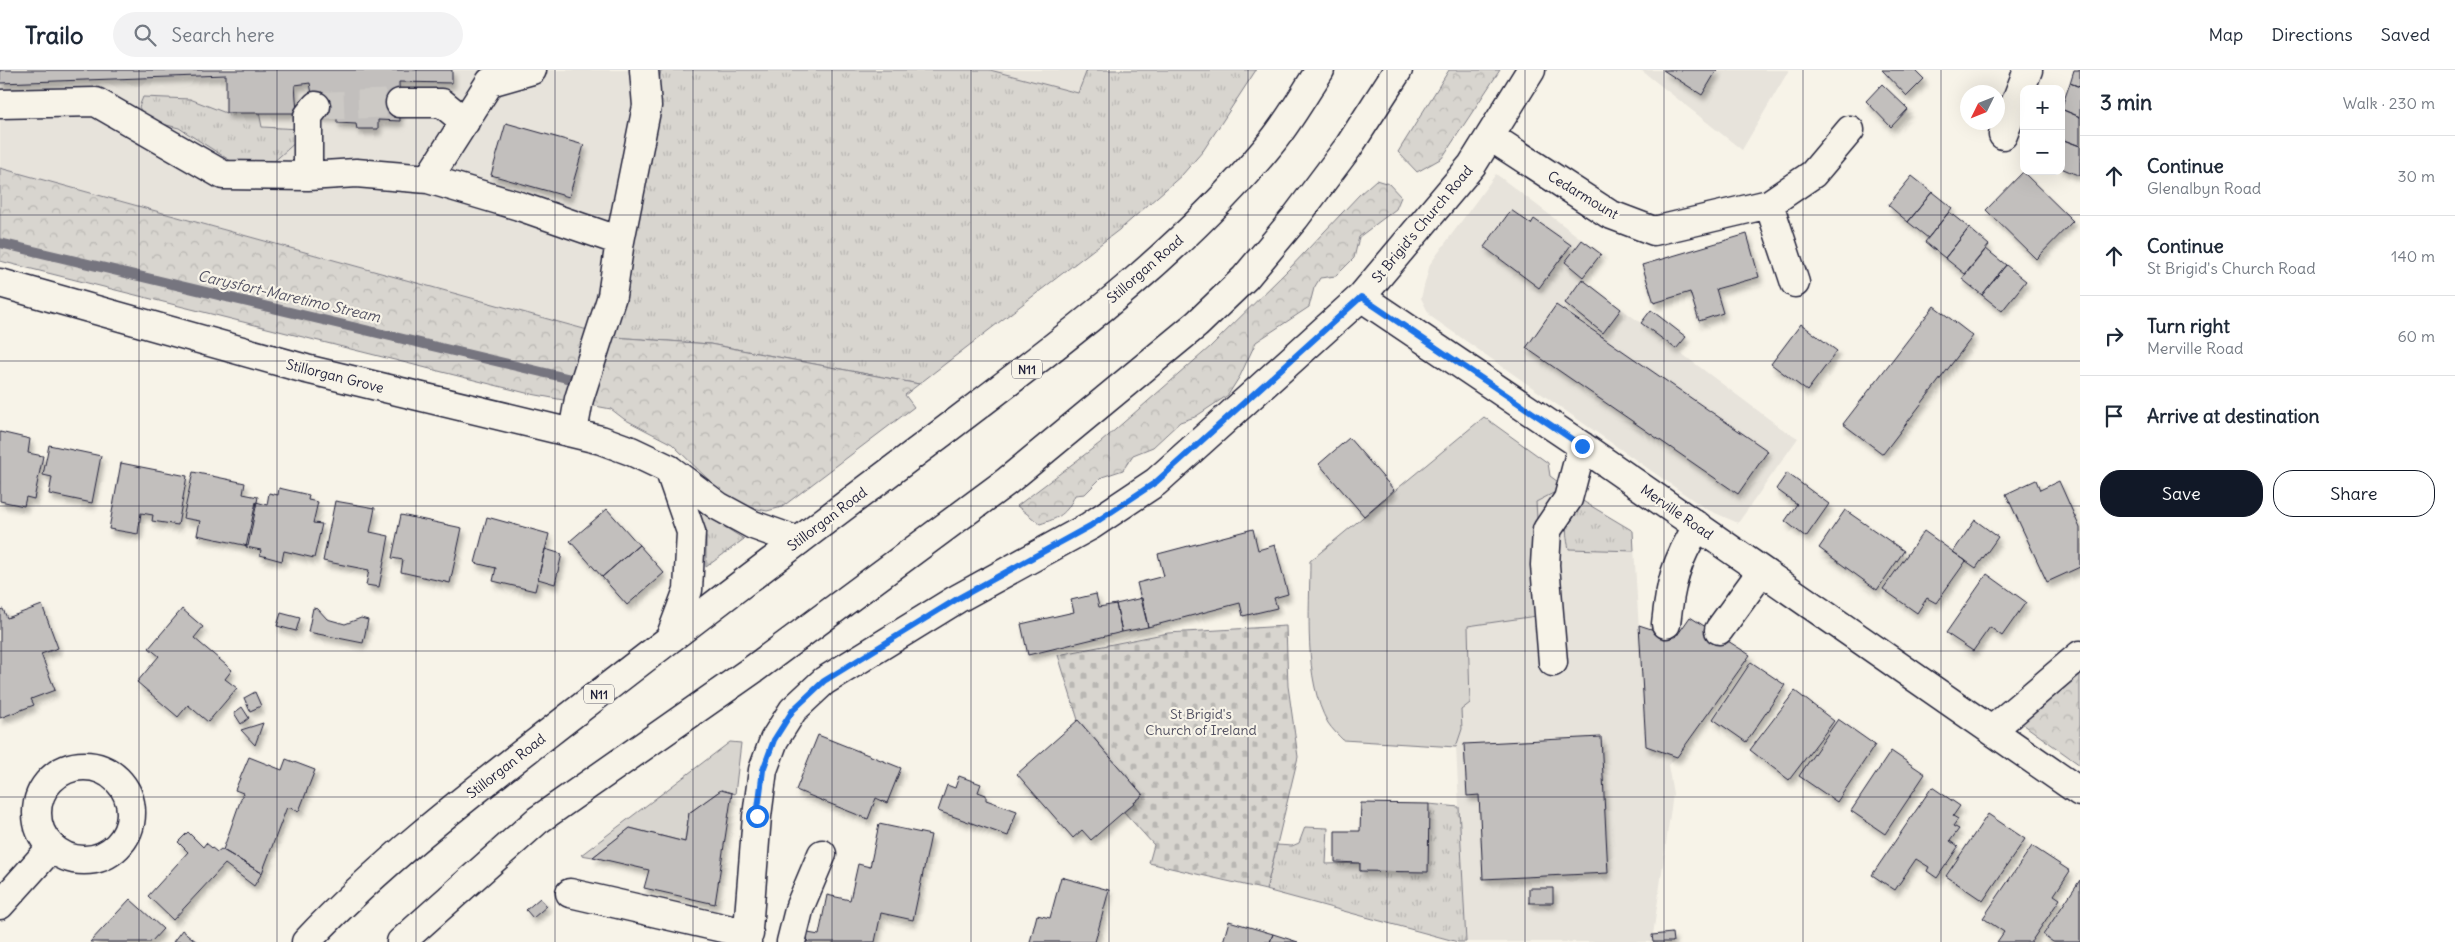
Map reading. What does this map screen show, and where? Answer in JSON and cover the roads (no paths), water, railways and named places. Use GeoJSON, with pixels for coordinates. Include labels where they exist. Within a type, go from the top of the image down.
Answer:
{"type":"FeatureCollection","features":[{"type":"Feature","properties":{"kind":"main road"},"geometry":{"type":"LineString","coordinates":[[428,179],[490,82],[532,70]]}},
{"type":"Feature","properties":{"kind":"main road"},"geometry":{"type":"LineString","coordinates":[[573,432],[579,399],[612,296],[620,241],[647,106],[644,70]]}},
{"type":"Feature","properties":{"kind":"main road","name":"Stillorgan Road"},"geometry":{"type":"LineString","coordinates":[[306,942],[330,916],[463,800],[670,638],[1048,353],[1197,225],[1270,146],[1320,70]]}},
{"type":"Feature","properties":{"kind":"main road"},"geometry":{"type":"LineString","coordinates":[[401,942],[432,912],[538,820],[754,668],[998,488],[1197,324],[1245,278],[1295,218],[1349,146],[1398,70]]}},
{"type":"Feature","properties":{"kind":"main road","name":"St Brigid's Church Road"},"geometry":{"type":"LineString","coordinates":[[748,938],[757,816],[763,770],[774,740],[793,710],[824,681],[957,599],[1090,526],[1156,482],[1361,297],[1472,165],[1491,138],[1532,70]]}},
{"type":"Feature","properties":{"kind":"main road"},"geometry":{"type":"LineString","coordinates":[[2003,135],[2028,70]]}},
{"type":"Feature","properties":{"kind":"main road"},"geometry":{"type":"LineString","coordinates":[[0,104],[96,102],[223,175],[308,176],[356,173],[428,179],[519,206],[620,241]]}},
{"type":"Feature","properties":{"kind":"main road"},"geometry":{"type":"LineString","coordinates":[[400,103],[442,104],[465,122]]}},
{"type":"Feature","properties":{"kind":"main road"},"geometry":{"type":"LineString","coordinates":[[308,176],[308,116],[316,106]]}},
{"type":"Feature","properties":{"kind":"main road","name":"Cedarmount"},"geometry":{"type":"LineString","coordinates":[[1491,138],[1609,214],[1654,231],[1769,204],[1813,174],[1850,130]]}},
{"type":"Feature","properties":{"kind":"main road"},"geometry":{"type":"LineString","coordinates":[[1769,204],[1795,283]]}},
{"type":"Feature","properties":{"kind":"main road","name":"Stillorgan Grove"},"geometry":{"type":"LineString","coordinates":[[0,283],[306,369],[573,432],[631,451],[670,469],[718,506],[753,525],[798,541]]}},
{"type":"Feature","properties":{"kind":"main road","name":"Merville Road"},"geometry":{"type":"LineString","coordinates":[[1361,297],[1582,446],[2080,792]]}},
{"type":"Feature","properties":{"kind":"main road"},"geometry":{"type":"LineString","coordinates":[[1553,662],[1545,565],[1547,530],[1568,499],[1582,446]]}},
{"type":"Feature","properties":{"kind":"main road"},"geometry":{"type":"LineString","coordinates":[[670,469],[691,532],[688,590],[670,638]]}},
{"type":"Feature","properties":{"kind":"main road"},"geometry":{"type":"LineString","coordinates":[[1666,624],[1669,594],[1682,551],[1698,526]]}},
{"type":"Feature","properties":{"kind":"main road"},"geometry":{"type":"LineString","coordinates":[[1719,630],[1762,571]]}},
{"type":"Feature","properties":{"kind":"main road"},"geometry":{"type":"LineString","coordinates":[[1992,730],[2080,655]]}},
{"type":"Feature","properties":{"kind":"main road"},"geometry":{"type":"LineString","coordinates":[[0,905],[52,848]]}},
{"type":"Feature","properties":{"kind":"main road"},"geometry":{"type":"LineString","coordinates":[[792,942],[800,906],[822,854]]}},
{"type":"Feature","properties":{"kind":"main road"},"geometry":{"type":"LineString","coordinates":[[570,893],[748,938]]}},
{"type":"Feature","properties":{"kind":"main road"},"geometry":{"type":"LineString","coordinates":[[423,942],[432,912]]}},
{"type":"Feature","properties":{"kind":"waterway","name":"Carysfort-Maretimo Stream"},"geometry":{"type":"LineString","coordinates":[[0,243],[571,379]]}},
{"type":"Feature","properties":{"kind":"tunnel"},"geometry":{"type":"LineString","coordinates":[[316,106],[400,103]]}},
{"type":"Feature","properties":{"kind":"park label","name":"St Brigid's Church of Ireland"},"geometry":{"type":"Point","coordinates":[1201,722]}}]}
